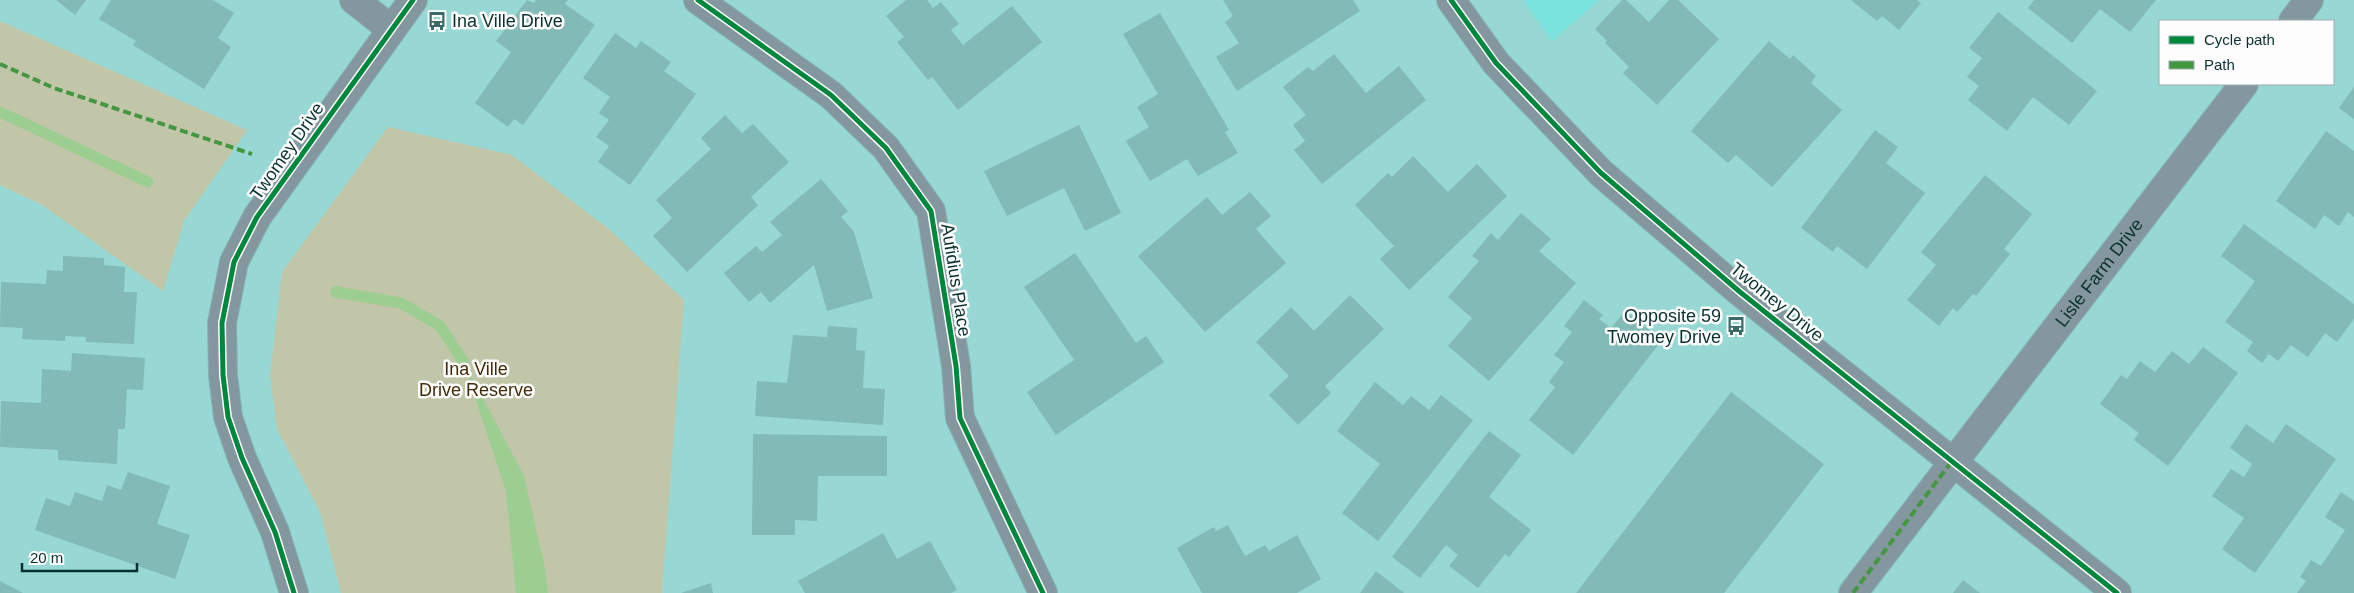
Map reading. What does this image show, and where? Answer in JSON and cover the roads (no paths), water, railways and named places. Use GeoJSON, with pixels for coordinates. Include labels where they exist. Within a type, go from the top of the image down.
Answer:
{"type":"FeatureCollection","features":[{"type":"Feature","properties":{"kind":"street"},"geometry":{"type":"LineString","coordinates":[[354,0],[392,29]]}},
{"type":"Feature","properties":{"kind":"street","name":"Twomey Drive"},"geometry":{"type":"LineString","coordinates":[[294,593],[275,532],[242,458],[228,417],[222,323],[234,262],[257,217],[413,0]]}},
{"type":"Feature","properties":{"kind":"street","name":"Aufidius Place"},"geometry":{"type":"LineString","coordinates":[[698,0],[831,95],[886,148],[931,211],[956,366],[960,418],[1043,593]]}},
{"type":"Feature","properties":{"kind":"street","name":"Twomey Drive"},"geometry":{"type":"LineString","coordinates":[[1452,0],[1496,63],[1601,173],[1740,292],[2117,593]]}},
{"type":"Feature","properties":{"kind":"street"},"geometry":{"type":"LineString","coordinates":[[2294,20],[2309,0]]}},
{"type":"Feature","properties":{"kind":"street","name":"Lisle Farm Drive"},"geometry":{"type":"LineString","coordinates":[[1853,593],[1952,461],[2243,85]]}},
{"type":"Feature","properties":{"kind":"waterway"},"geometry":{"type":"LineString","coordinates":[[0,112],[148,182]]}},
{"type":"Feature","properties":{"kind":"waterway"},"geometry":{"type":"LineString","coordinates":[[336,292],[401,303],[440,326],[463,361]]}},
{"type":"Feature","properties":{"kind":"place","name":"Ina Ville Drive"},"geometry":{"type":"Point","coordinates":[437,21]}},
{"type":"Feature","properties":{"kind":"place","name":"Opposite 59 Twomey Drive"},"geometry":{"type":"Point","coordinates":[1736,326]}},
{"type":"Feature","properties":{"kind":"park label","name":"Ina Ville Drive Reserve"},"geometry":{"type":"Point","coordinates":[476,379]}}]}
